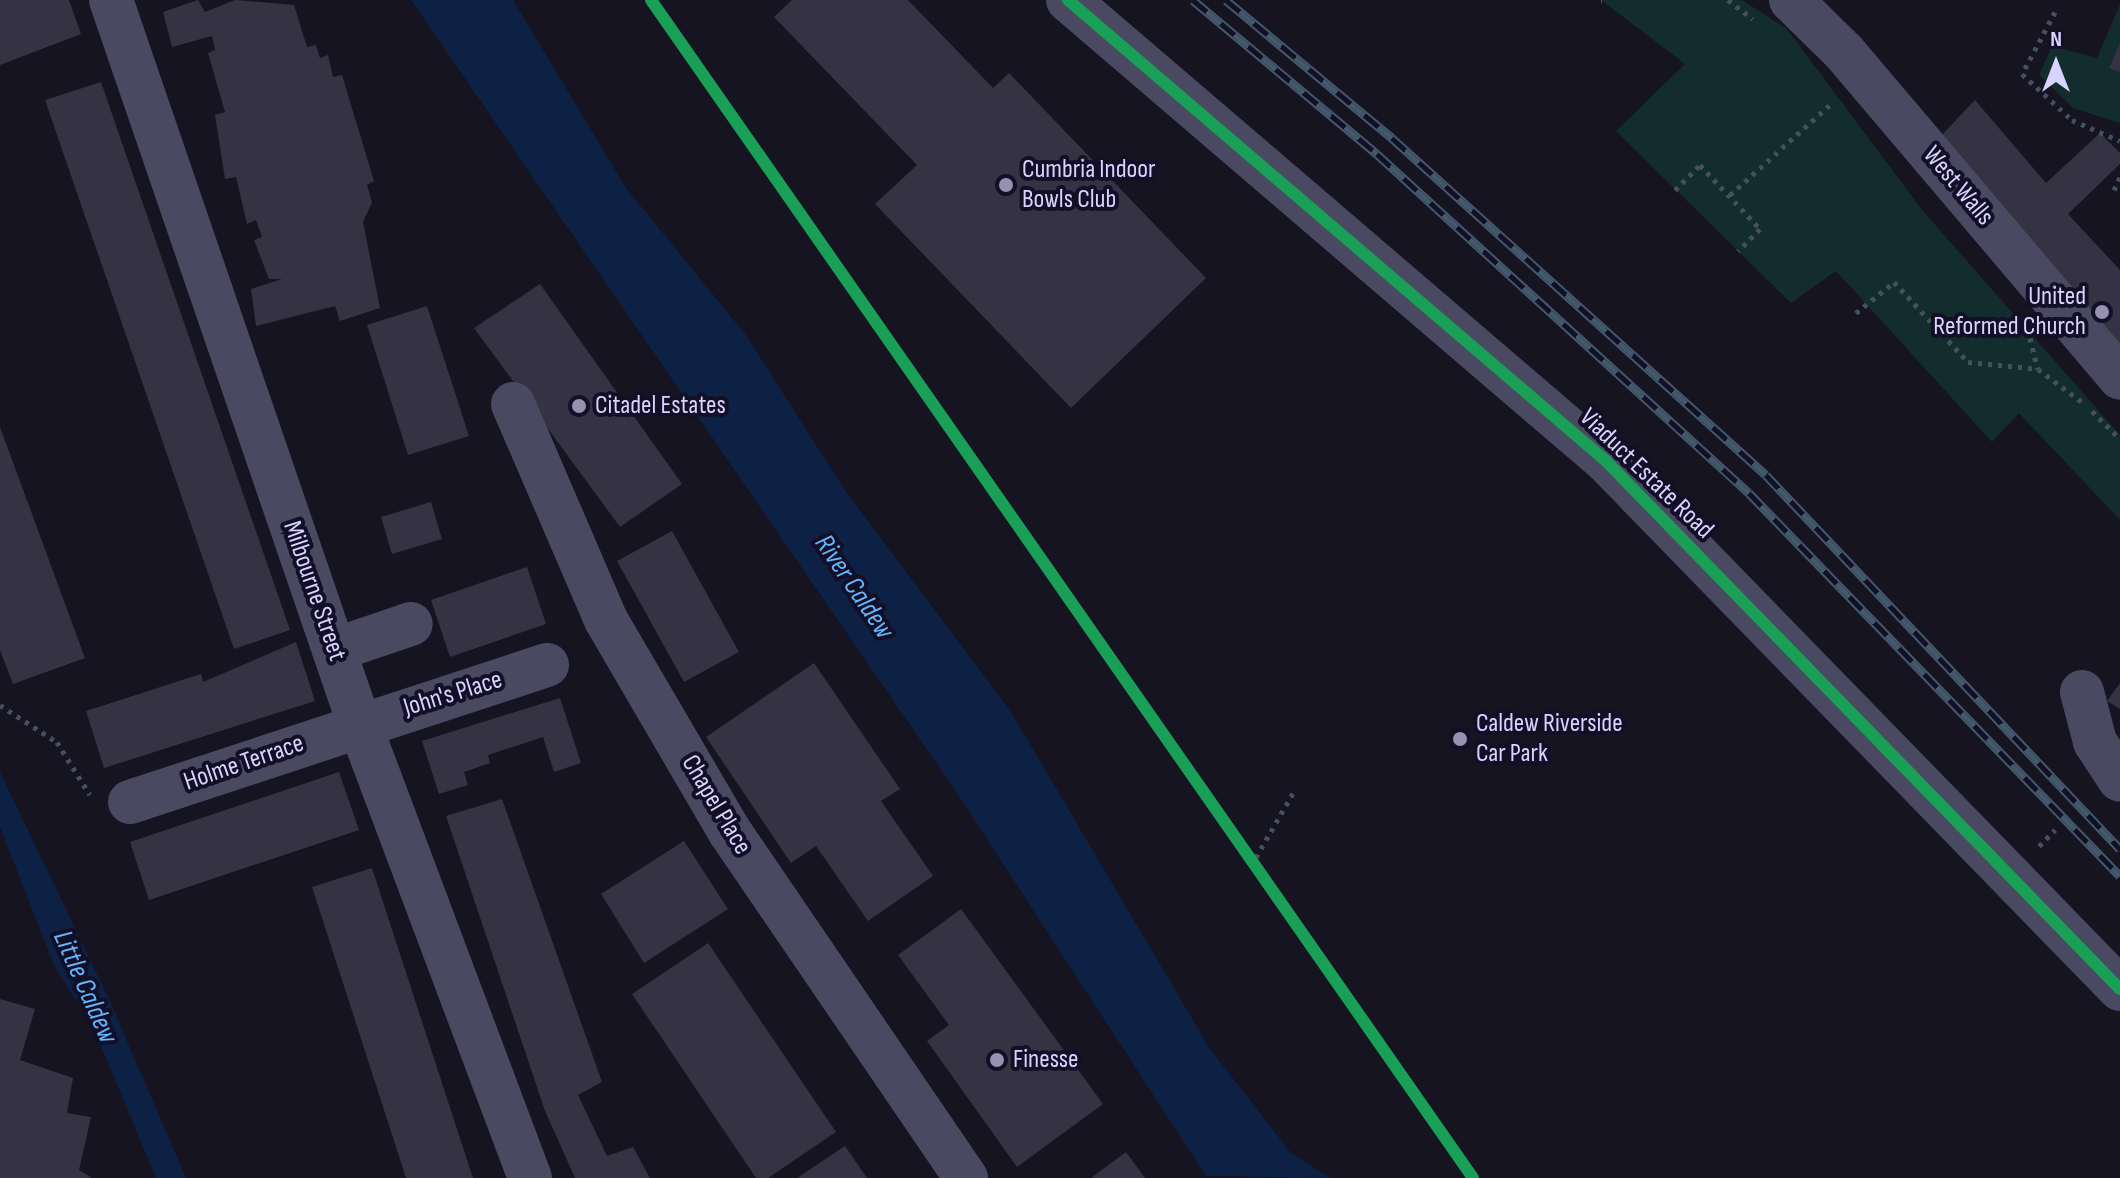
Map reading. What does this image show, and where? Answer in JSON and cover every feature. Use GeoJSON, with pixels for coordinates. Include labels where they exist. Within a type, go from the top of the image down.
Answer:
{"type":"FeatureCollection","features":[{"type":"Feature","properties":{"kind":"street","name":"Milbourne Street"},"geometry":{"type":"LineString","coordinates":[[111,0],[359,723],[530,1178]]}},
{"type":"Feature","properties":{"kind":"street","name":"Viaduct Estate Road"},"geometry":{"type":"LineString","coordinates":[[1068,0],[1606,461],[2120,989]]}},
{"type":"Feature","properties":{"kind":"street","name":"West Walls"},"geometry":{"type":"LineString","coordinates":[[1791,0],[1844,52],[2120,378]]}},
{"type":"Feature","properties":{"kind":"street","name":"Chapel Place"},"geometry":{"type":"LineString","coordinates":[[513,404],[606,620],[730,832],[966,1178]]}},
{"type":"Feature","properties":{"kind":"street"},"geometry":{"type":"LineString","coordinates":[[334,650],[411,624]]}},
{"type":"Feature","properties":{"kind":"street","name":"John's Place"},"geometry":{"type":"LineString","coordinates":[[359,723],[547,665]]}},
{"type":"Feature","properties":{"kind":"street"},"geometry":{"type":"LineString","coordinates":[[2082,692],[2095,742],[2120,780]]}},
{"type":"Feature","properties":{"kind":"street","name":"Holme Terrace"},"geometry":{"type":"LineString","coordinates":[[130,802],[359,723]]}},
{"type":"Feature","properties":{"kind":"path"},"geometry":{"type":"LineString","coordinates":[[2055,12],[2022,74],[2072,120],[2120,141]]}},
{"type":"Feature","properties":{"kind":"path"},"geometry":{"type":"LineString","coordinates":[[1730,195],[1837,99]]}},
{"type":"Feature","properties":{"kind":"path"},"geometry":{"type":"LineString","coordinates":[[1675,190],[1700,165],[1760,229],[1738,251]]}},
{"type":"Feature","properties":{"kind":"path"},"geometry":{"type":"LineString","coordinates":[[2114,190],[2120,177]]}},
{"type":"Feature","properties":{"kind":"path"},"geometry":{"type":"LineString","coordinates":[[1856,313],[1894,282],[1968,362],[2038,369],[2120,439]]}},
{"type":"Feature","properties":{"kind":"path"},"geometry":{"type":"LineString","coordinates":[[2029,332],[2038,369]]}},
{"type":"Feature","properties":{"kind":"path"},"geometry":{"type":"LineString","coordinates":[[0,705],[57,742],[93,800],[130,802]]}},
{"type":"Feature","properties":{"kind":"path"},"geometry":{"type":"LineString","coordinates":[[1251,866],[1293,793]]}},
{"type":"Feature","properties":{"kind":"path"},"geometry":{"type":"LineString","coordinates":[[1242,853],[1260,879]]}},
{"type":"Feature","properties":{"kind":"green space"},"geometry":{"type":"Polygon","coordinates":[[[1601,0],[1742,0],[1787,29],[1923,211],[2120,435],[2120,520],[2019,413],[1992,442],[1836,271],[1791,303],[1616,131],[1685,64],[1601,0]]]}},
{"type":"Feature","properties":{"kind":"green space"},"geometry":{"type":"Polygon","coordinates":[[[2120,4],[2120,123],[2073,108],[2039,75],[2052,46],[2097,58],[2120,4]]]}},
{"type":"Feature","properties":{"kind":"water","name":"River Caldew"},"geometry":{"type":"Polygon","coordinates":[[[411,0],[513,0],[626,188],[746,335],[844,489],[1011,712],[1210,1049],[1291,1153],[1330,1178],[1206,1176],[959,796],[411,0]]]}},
{"type":"Feature","properties":{"kind":"water","name":"Little Caldew"},"geometry":{"type":"Polygon","coordinates":[[[0,772],[107,995],[186,1178],[156,1178],[91,1022],[55,968],[0,827],[0,772]]]}},
{"type":"Feature","properties":{"kind":"building"},"geometry":{"type":"Polygon","coordinates":[[[0,0],[69,0],[81,34],[0,65],[0,0]]]}},
{"type":"Feature","properties":{"kind":"building"},"geometry":{"type":"Polygon","coordinates":[[[198,0],[205,12],[235,0],[294,5],[307,47],[316,45],[320,58],[328,55],[333,77],[342,75],[374,181],[367,185],[372,202],[363,222],[380,308],[340,321],[335,306],[256,326],[251,289],[282,279],[269,279],[254,240],[262,237],[256,220],[247,224],[236,177],[225,179],[215,115],[225,112],[208,53],[215,50],[212,36],[172,47],[163,12],[198,0]]]}},
{"type":"Feature","properties":{"kind":"building","name":"Cumbria Indoor Bowls Club"},"geometry":{"type":"Polygon","coordinates":[[[792,0],[908,0],[993,88],[1009,73],[1206,278],[1071,408],[875,204],[917,165],[774,17],[792,0]]]}},
{"type":"Feature","properties":{"kind":"building"},"geometry":{"type":"Polygon","coordinates":[[[2120,43],[2120,72],[2109,68],[2120,43]]]}},
{"type":"Feature","properties":{"kind":"building"},"geometry":{"type":"Polygon","coordinates":[[[101,82],[290,630],[234,649],[45,100],[101,82]]]}},
{"type":"Feature","properties":{"kind":"building"},"geometry":{"type":"Polygon","coordinates":[[[1975,100],[2046,183],[2100,133],[2120,153],[2120,164],[2068,214],[2120,270],[2120,353],[1937,140],[1975,100]]]}},
{"type":"Feature","properties":{"kind":"building","name":"Citadel Estates"},"geometry":{"type":"Polygon","coordinates":[[[540,284],[682,484],[620,527],[474,328],[540,284]]]}},
{"type":"Feature","properties":{"kind":"building"},"geometry":{"type":"Polygon","coordinates":[[[427,306],[469,436],[408,455],[367,325],[427,306]]]}},
{"type":"Feature","properties":{"kind":"building"},"geometry":{"type":"Polygon","coordinates":[[[0,427],[85,658],[13,684],[0,650],[0,427]]]}},
{"type":"Feature","properties":{"kind":"building"},"geometry":{"type":"Polygon","coordinates":[[[431,502],[442,539],[392,554],[381,517],[431,502]]]}},
{"type":"Feature","properties":{"kind":"building"},"geometry":{"type":"Polygon","coordinates":[[[672,531],[739,652],[684,682],[617,561],[672,531]]]}},
{"type":"Feature","properties":{"kind":"building"},"geometry":{"type":"Polygon","coordinates":[[[527,567],[546,624],[450,657],[431,600],[527,567]]]}},
{"type":"Feature","properties":{"kind":"building"},"geometry":{"type":"Polygon","coordinates":[[[296,642],[315,701],[104,768],[86,711],[201,674],[203,682],[296,642]]]}},
{"type":"Feature","properties":{"kind":"building"},"geometry":{"type":"Polygon","coordinates":[[[814,663],[900,789],[881,801],[933,876],[868,921],[816,846],[791,863],[706,737],[814,663]]]}},
{"type":"Feature","properties":{"kind":"building"},"geometry":{"type":"Polygon","coordinates":[[[2120,683],[2120,709],[2107,701],[2120,683]]]}},
{"type":"Feature","properties":{"kind":"building"},"geometry":{"type":"Polygon","coordinates":[[[560,698],[581,763],[554,772],[543,737],[488,755],[490,763],[464,772],[468,785],[439,794],[422,741],[560,698]]]}},
{"type":"Feature","properties":{"kind":"building"},"geometry":{"type":"Polygon","coordinates":[[[339,772],[359,830],[149,900],[130,842],[339,772]]]}},
{"type":"Feature","properties":{"kind":"building"},"geometry":{"type":"Polygon","coordinates":[[[502,799],[602,1082],[578,1095],[607,1156],[633,1147],[650,1178],[575,1178],[545,1111],[446,816],[502,799]]]}},
{"type":"Feature","properties":{"kind":"building"},"geometry":{"type":"Polygon","coordinates":[[[684,841],[728,909],[644,963],[601,894],[684,841]]]}},
{"type":"Feature","properties":{"kind":"building"},"geometry":{"type":"Polygon","coordinates":[[[372,868],[473,1178],[406,1178],[312,887],[372,868]]]}},
{"type":"Feature","properties":{"kind":"building"},"geometry":{"type":"Polygon","coordinates":[[[961,909],[1103,1104],[1017,1167],[927,1041],[949,1025],[898,955],[961,909]]]}},
{"type":"Feature","properties":{"kind":"building"},"geometry":{"type":"Polygon","coordinates":[[[708,943],[836,1132],[768,1178],[756,1178],[632,994],[708,943]]]}},
{"type":"Feature","properties":{"kind":"building"},"geometry":{"type":"Polygon","coordinates":[[[0,999],[35,1009],[20,1060],[73,1078],[67,1113],[91,1117],[79,1170],[92,1178],[0,1178],[0,999]]]}},
{"type":"Feature","properties":{"kind":"building"},"geometry":{"type":"Polygon","coordinates":[[[845,1146],[867,1178],[797,1178],[845,1146]]]}},
{"type":"Feature","properties":{"kind":"building"},"geometry":{"type":"Polygon","coordinates":[[[1126,1152],[1145,1178],[1091,1178],[1126,1152]]]}},
{"type":"Feature","properties":{"kind":"railway"},"geometry":{"type":"LineString","coordinates":[[1193,0],[1377,154],[1749,493],[2120,876]]}},
{"type":"Feature","properties":{"kind":"railway"},"geometry":{"type":"LineString","coordinates":[[1226,0],[1392,138],[1766,475],[2120,849]]}},
{"type":"Feature","properties":{"kind":"cycle path"},"geometry":{"type":"LineString","coordinates":[[651,0],[1473,1178]]}},
{"type":"Feature","properties":{"kind":"cycle path"},"geometry":{"type":"LineString","coordinates":[[1068,0],[1606,461],[2120,989]]}},
{"type":"Feature","properties":{"kind":"place","name":"Cumbria Indoor Bowls Club"},"geometry":{"type":"Point","coordinates":[1006,185]}},
{"type":"Feature","properties":{"kind":"place","name":"United Reformed Church"},"geometry":{"type":"Point","coordinates":[2102,312]}},
{"type":"Feature","properties":{"kind":"place","name":"Citadel Estates"},"geometry":{"type":"Point","coordinates":[579,406]}},
{"type":"Feature","properties":{"kind":"place","name":"Caldew Riverside Car Park"},"geometry":{"type":"Point","coordinates":[1460,739]}},
{"type":"Feature","properties":{"kind":"place","name":"Finesse"},"geometry":{"type":"Point","coordinates":[997,1060]}}]}
